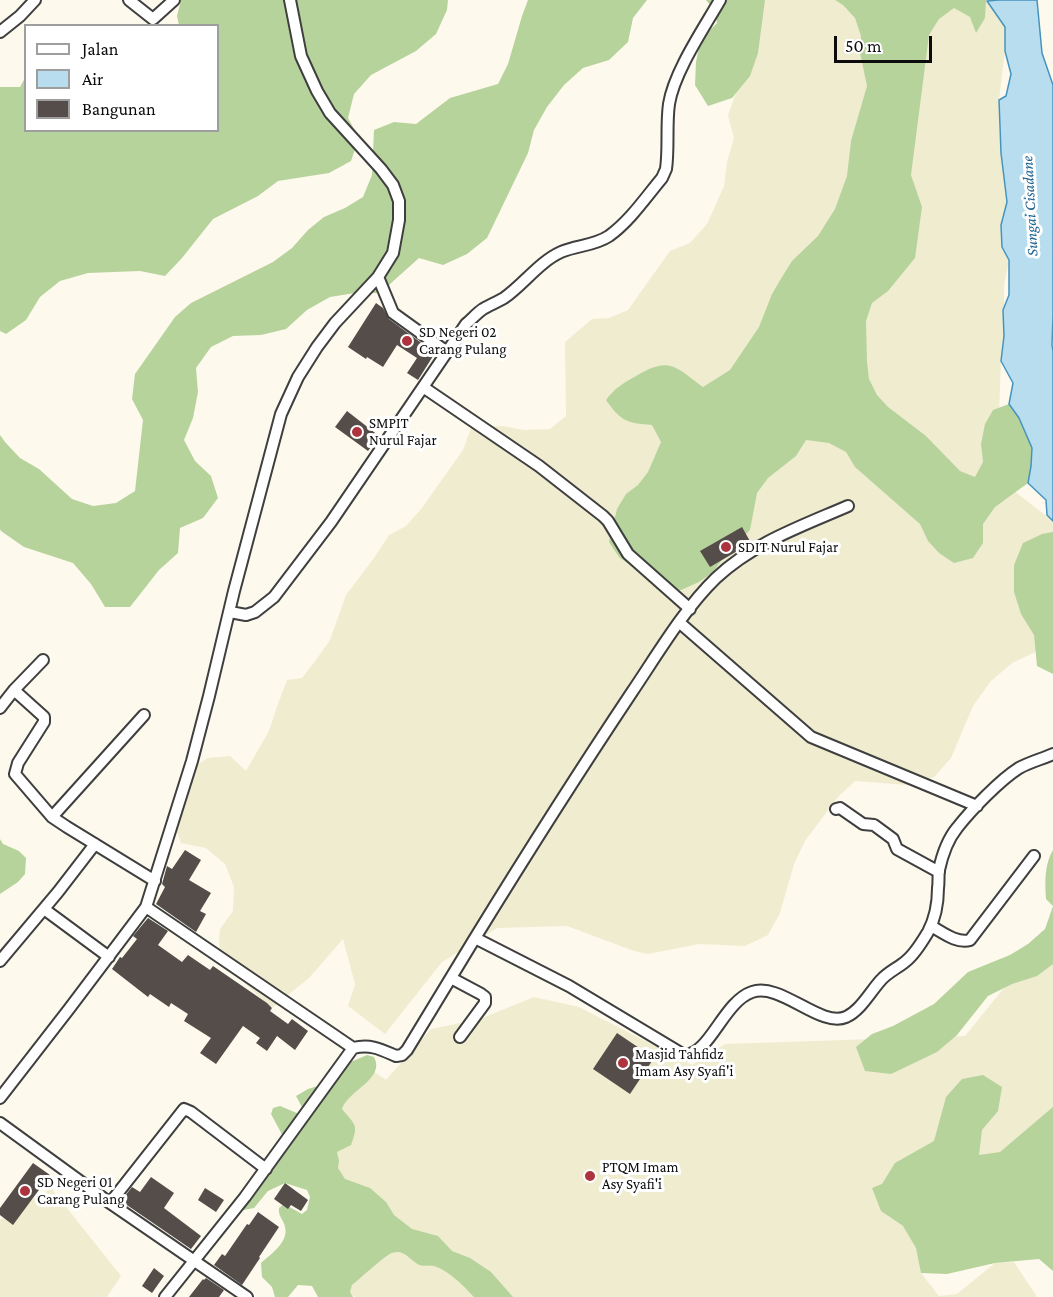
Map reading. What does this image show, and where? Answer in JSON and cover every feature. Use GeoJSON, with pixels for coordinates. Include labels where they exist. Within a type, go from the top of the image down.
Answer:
{"type":"FeatureCollection","features":[{"type":"Feature","properties":{"kind":"street"},"geometry":{"type":"LineString","coordinates":[[0,33],[35,0]]}},
{"type":"Feature","properties":{"kind":"street"},"geometry":{"type":"LineString","coordinates":[[129,0],[150,22],[174,0]]}},
{"type":"Feature","properties":{"kind":"street"},"geometry":{"type":"LineString","coordinates":[[0,1098],[146,907],[192,761],[281,414],[297,377],[323,339],[378,278],[393,253],[399,220],[399,201],[393,185],[330,112],[317,91],[301,56],[290,0]]}},
{"type":"Feature","properties":{"kind":"street"},"geometry":{"type":"LineString","coordinates":[[230,612],[246,615],[255,612],[274,597],[331,522],[466,324],[482,310],[504,298],[563,251],[595,244],[618,230],[662,178],[666,169],[669,104],[674,87],[720,0]]}},
{"type":"Feature","properties":{"kind":"street"},"geometry":{"type":"LineString","coordinates":[[378,278],[393,313],[447,352]]}},
{"type":"Feature","properties":{"kind":"street"},"geometry":{"type":"LineString","coordinates":[[423,387],[538,466],[603,516],[628,554],[690,609]]}},
{"type":"Feature","properties":{"kind":"street"},"geometry":{"type":"LineString","coordinates":[[146,907],[353,1048],[369,1046],[396,1056],[402,1054],[407,1050],[603,736],[690,609],[716,578],[751,551],[774,538],[848,506]]}},
{"type":"Feature","properties":{"kind":"street"},"geometry":{"type":"LineString","coordinates":[[680,623],[811,737],[977,806]]}},
{"type":"Feature","properties":{"kind":"street"},"geometry":{"type":"LineString","coordinates":[[0,708],[14,690],[44,660]]}},
{"type":"Feature","properties":{"kind":"street"},"geometry":{"type":"LineString","coordinates":[[14,690],[44,717],[44,722],[18,763],[15,774],[52,817],[155,881]]}},
{"type":"Feature","properties":{"kind":"street"},"geometry":{"type":"LineString","coordinates":[[52,817],[144,715]]}},
{"type":"Feature","properties":{"kind":"street"},"geometry":{"type":"LineString","coordinates":[[475,938],[569,987],[677,1053],[684,1055],[689,1055],[701,1048],[733,1006],[754,991],[770,992],[828,1017],[842,1018],[859,1007],[883,978],[911,956],[931,926],[937,902],[942,859],[956,829],[1006,778],[1026,764],[1053,754]]}},
{"type":"Feature","properties":{"kind":"street"},"geometry":{"type":"LineString","coordinates":[[836,809],[840,808],[863,824],[874,825],[893,839],[897,849],[939,872]]}},
{"type":"Feature","properties":{"kind":"street"},"geometry":{"type":"LineString","coordinates":[[0,961],[95,844]]}},
{"type":"Feature","properties":{"kind":"street"},"geometry":{"type":"LineString","coordinates":[[931,926],[958,940],[965,942],[970,940],[1034,856]]}},
{"type":"Feature","properties":{"kind":"street"},"geometry":{"type":"LineString","coordinates":[[44,909],[109,957]]}},
{"type":"Feature","properties":{"kind":"street"},"geometry":{"type":"LineString","coordinates":[[451,978],[485,997],[485,1003],[460,1037]]}},
{"type":"Feature","properties":{"kind":"street"},"geometry":{"type":"LineString","coordinates":[[165,1297],[246,1197],[353,1048]]}},
{"type":"Feature","properties":{"kind":"street"},"geometry":{"type":"LineString","coordinates":[[110,1203],[184,1109],[266,1169]]}},
{"type":"Feature","properties":{"kind":"street"},"geometry":{"type":"LineString","coordinates":[[0,1123],[110,1203],[248,1297]]}},
{"type":"Feature","properties":{"kind":"shaded area"},"geometry":{"type":"Polygon","coordinates":[[[763,0],[1000,0],[1005,27],[1005,51],[999,100],[999,126],[1007,202],[1009,260],[1004,285],[1004,336],[998,440],[1010,488],[1053,521],[1053,636],[1042,649],[1012,663],[991,681],[973,706],[951,758],[934,777],[908,785],[855,781],[837,798],[805,841],[794,864],[780,913],[768,935],[745,946],[699,944],[648,954],[567,926],[497,928],[442,962],[385,1034],[348,1006],[355,984],[343,939],[309,978],[272,1008],[239,978],[247,979],[220,960],[220,929],[233,911],[234,887],[225,864],[206,848],[181,843],[169,810],[181,791],[189,770],[208,758],[230,756],[246,771],[269,731],[287,680],[302,678],[316,660],[330,640],[346,595],[389,535],[406,526],[422,508],[463,450],[471,428],[503,426],[524,430],[550,429],[566,416],[565,342],[592,319],[609,318],[628,310],[670,251],[690,243],[707,224],[724,186],[727,162],[734,138],[728,115],[744,71],[763,0]]]}},
{"type":"Feature","properties":{"kind":"shaded area"},"geometry":{"type":"Polygon","coordinates":[[[1053,945],[1053,1135],[888,1216],[917,1238],[921,1273],[939,1296],[957,1294],[995,1263],[1014,1262],[1037,1297],[355,1297],[340,1286],[392,1220],[283,1155],[365,1065],[386,1080],[431,1029],[480,1019],[534,997],[579,1007],[692,1065],[725,1044],[965,1036],[1038,946],[1053,945]]]}},
{"type":"Feature","properties":{"kind":"shaded area"},"geometry":{"type":"Polygon","coordinates":[[[51,1188],[121,1276],[107,1297],[0,1297],[0,1220],[51,1188]]]}},
{"type":"Feature","properties":{"kind":"green space"},"geometry":{"type":"Polygon","coordinates":[[[181,0],[448,0],[447,10],[436,34],[416,51],[371,75],[354,94],[348,118],[359,138],[351,161],[329,173],[278,181],[258,196],[213,219],[165,276],[140,271],[88,273],[60,281],[40,297],[26,320],[6,334],[0,331],[0,87],[20,87],[24,80],[24,132],[219,132],[219,24],[179,24],[177,16],[181,0]]]}},
{"type":"Feature","properties":{"kind":"green space"},"geometry":{"type":"Polygon","coordinates":[[[528,0],[647,0],[633,18],[628,42],[609,60],[583,68],[564,85],[547,107],[534,130],[528,153],[487,238],[467,254],[443,265],[419,258],[380,293],[355,293],[330,297],[307,310],[286,329],[261,335],[233,336],[211,347],[196,368],[198,392],[193,418],[184,440],[195,461],[211,476],[218,498],[203,518],[180,528],[178,553],[159,570],[130,607],[105,607],[91,584],[73,563],[24,547],[1,531],[0,435],[20,458],[39,469],[72,499],[93,506],[116,503],[135,491],[143,420],[132,399],[135,374],[175,317],[191,303],[273,262],[292,248],[324,217],[363,197],[372,175],[374,130],[394,122],[416,124],[450,98],[498,84],[508,64],[528,0]]]}},
{"type":"Feature","properties":{"kind":"green space"},"geometry":{"type":"Polygon","coordinates":[[[706,0],[765,0],[758,53],[750,76],[732,98],[708,106],[695,85],[696,62],[701,39],[717,23],[714,10],[706,0]]]}},
{"type":"Feature","properties":{"kind":"green space"},"geometry":{"type":"Polygon","coordinates":[[[835,0],[986,0],[985,18],[976,33],[970,17],[954,8],[939,19],[929,35],[911,175],[922,207],[915,258],[888,291],[872,303],[866,321],[867,362],[869,379],[877,395],[888,407],[926,436],[960,471],[975,477],[983,462],[981,444],[985,424],[993,410],[1009,404],[1019,418],[1032,448],[1028,483],[995,507],[983,524],[983,543],[973,558],[954,563],[939,553],[928,541],[920,524],[855,467],[846,452],[829,443],[806,440],[796,456],[768,478],[757,493],[750,530],[713,572],[699,582],[681,590],[663,589],[619,557],[609,542],[617,509],[626,494],[638,485],[648,472],[661,442],[652,425],[625,420],[606,400],[623,384],[656,366],[664,365],[678,369],[703,387],[730,370],[759,327],[772,294],[792,261],[818,236],[835,209],[847,176],[851,141],[867,86],[860,53],[861,36],[855,18],[835,0]]]}},
{"type":"Feature","properties":{"kind":"green space"},"geometry":{"type":"Polygon","coordinates":[[[1053,532],[1053,674],[1037,666],[1034,635],[1021,614],[1014,592],[1014,565],[1023,543],[1042,534],[1053,532]]]}},
{"type":"Feature","properties":{"kind":"green space"},"geometry":{"type":"Polygon","coordinates":[[[0,839],[3,844],[19,851],[26,858],[25,874],[18,882],[0,894],[0,839]]]}},
{"type":"Feature","properties":{"kind":"green space"},"geometry":{"type":"Polygon","coordinates":[[[1053,850],[1053,906],[1046,899],[1045,880],[1053,850]]]}},
{"type":"Feature","properties":{"kind":"green space"},"geometry":{"type":"Polygon","coordinates":[[[1053,906],[1053,964],[1037,976],[1012,984],[988,996],[957,1035],[937,1052],[891,1074],[865,1071],[856,1047],[872,1034],[893,1026],[934,1004],[968,972],[1010,955],[1028,944],[1045,929],[1053,906]]]}},
{"type":"Feature","properties":{"kind":"green space"},"geometry":{"type":"Polygon","coordinates":[[[367,1055],[374,1057],[375,1072],[351,1096],[342,1109],[353,1122],[355,1133],[351,1145],[337,1152],[338,1168],[345,1179],[370,1188],[386,1202],[394,1215],[412,1229],[438,1236],[452,1251],[470,1258],[491,1272],[513,1297],[474,1297],[445,1271],[434,1266],[418,1264],[400,1252],[392,1253],[378,1262],[352,1285],[350,1292],[353,1297],[318,1297],[312,1286],[298,1285],[288,1297],[275,1297],[272,1287],[262,1277],[261,1263],[282,1243],[286,1232],[279,1208],[284,1204],[302,1214],[307,1210],[310,1197],[307,1190],[285,1183],[268,1191],[254,1208],[239,1211],[234,1207],[234,1200],[262,1181],[285,1140],[271,1114],[273,1108],[280,1106],[304,1116],[296,1096],[308,1089],[327,1083],[346,1064],[367,1055]]]}},
{"type":"Feature","properties":{"kind":"green space"},"geometry":{"type":"Polygon","coordinates":[[[983,1075],[1002,1087],[998,1111],[982,1130],[979,1155],[1000,1152],[1053,1107],[1053,1271],[1039,1259],[995,1263],[947,1274],[921,1273],[916,1248],[903,1226],[881,1211],[872,1188],[882,1184],[895,1163],[934,1141],[946,1097],[962,1079],[983,1075]]]}},
{"type":"Feature","properties":{"kind":"water","name":"Sungai Cisadane"},"geometry":{"type":"Polygon","coordinates":[[[1037,0],[1042,53],[1053,85],[1053,521],[1047,515],[1046,500],[1028,483],[1032,448],[1019,418],[1009,404],[1013,383],[1001,361],[1004,336],[1003,310],[1009,295],[1009,260],[1002,247],[1001,225],[1007,202],[1001,153],[999,100],[1006,96],[1011,74],[1005,51],[1005,27],[987,1],[1037,0]]]}},
{"type":"Feature","properties":{"kind":"building","name":"SD Negeri 02 Carang Pulang"},"geometry":{"type":"Polygon","coordinates":[[[376,303],[383,308],[389,319],[435,353],[418,380],[407,373],[417,358],[397,345],[383,367],[348,347],[376,303]]]}},
{"type":"Feature","properties":{"kind":"building","name":"SMPIT Nurul Fajar"},"geometry":{"type":"Polygon","coordinates":[[[347,411],[379,436],[368,451],[335,427],[347,411]]]}},
{"type":"Feature","properties":{"kind":"building","name":"SDIT Nurul Fajar"},"geometry":{"type":"Polygon","coordinates":[[[742,527],[751,543],[710,567],[700,551],[742,527]]]}},
{"type":"Feature","properties":{"kind":"building"},"geometry":{"type":"Polygon","coordinates":[[[185,850],[201,860],[189,880],[211,893],[200,911],[206,914],[196,932],[156,904],[165,887],[162,884],[167,866],[172,869],[185,850]]]}},
{"type":"Feature","properties":{"kind":"building"},"geometry":{"type":"Polygon","coordinates":[[[148,918],[168,931],[158,945],[182,962],[188,955],[210,970],[213,966],[267,1003],[272,1008],[270,1011],[288,1024],[292,1019],[308,1031],[295,1050],[277,1036],[267,1051],[256,1043],[260,1038],[243,1026],[216,1064],[200,1053],[211,1038],[184,1021],[188,1014],[171,1003],[169,1007],[150,994],[148,997],[112,969],[137,939],[133,936],[148,918]]]}},
{"type":"Feature","properties":{"kind":"building","name":"Masjid Tahfidz Imam Asy Syafi'i"},"geometry":{"type":"Polygon","coordinates":[[[617,1033],[654,1058],[630,1094],[593,1069],[617,1033]]]}},
{"type":"Feature","properties":{"kind":"building","name":"SD Negeri 01 Carang Pulang"},"geometry":{"type":"Polygon","coordinates":[[[33,1163],[50,1175],[13,1225],[0,1215],[0,1208],[33,1163]]]}},
{"type":"Feature","properties":{"kind":"building"},"geometry":{"type":"Polygon","coordinates":[[[151,1177],[174,1193],[164,1208],[201,1236],[191,1249],[121,1201],[132,1187],[140,1192],[151,1177]]]}},
{"type":"Feature","properties":{"kind":"building"},"geometry":{"type":"Polygon","coordinates":[[[285,1183],[308,1200],[301,1211],[291,1205],[288,1209],[274,1199],[285,1183]]]}},
{"type":"Feature","properties":{"kind":"building"},"geometry":{"type":"Polygon","coordinates":[[[205,1188],[224,1200],[216,1212],[198,1200],[205,1188]]]}},
{"type":"Feature","properties":{"kind":"building"},"geometry":{"type":"Polygon","coordinates":[[[258,1212],[279,1227],[242,1285],[214,1265],[222,1254],[225,1256],[258,1212]]]}},
{"type":"Feature","properties":{"kind":"building"},"geometry":{"type":"Polygon","coordinates":[[[154,1268],[164,1276],[152,1293],[142,1286],[154,1268]]]}},
{"type":"Feature","properties":{"kind":"building"},"geometry":{"type":"Polygon","coordinates":[[[206,1278],[224,1290],[219,1297],[189,1297],[203,1279],[206,1278]]]}},
{"type":"Feature","properties":{"kind":"place","name":"SD Negeri 02 Carang Pulang"},"geometry":{"type":"Point","coordinates":[407,341]}},
{"type":"Feature","properties":{"kind":"place","name":"SMPIT Nurul Fajar"},"geometry":{"type":"Point","coordinates":[357,432]}},
{"type":"Feature","properties":{"kind":"place","name":"SDIT Nurul Fajar"},"geometry":{"type":"Point","coordinates":[726,547]}},
{"type":"Feature","properties":{"kind":"place","name":"Masjid Tahfidz Imam Asy Syafi'i"},"geometry":{"type":"Point","coordinates":[623,1063]}},
{"type":"Feature","properties":{"kind":"place","name":"PTQM Imam Asy Syafi'i"},"geometry":{"type":"Point","coordinates":[590,1176]}},
{"type":"Feature","properties":{"kind":"place","name":"SD Negeri 01 Carang Pulang"},"geometry":{"type":"Point","coordinates":[25,1191]}}]}
